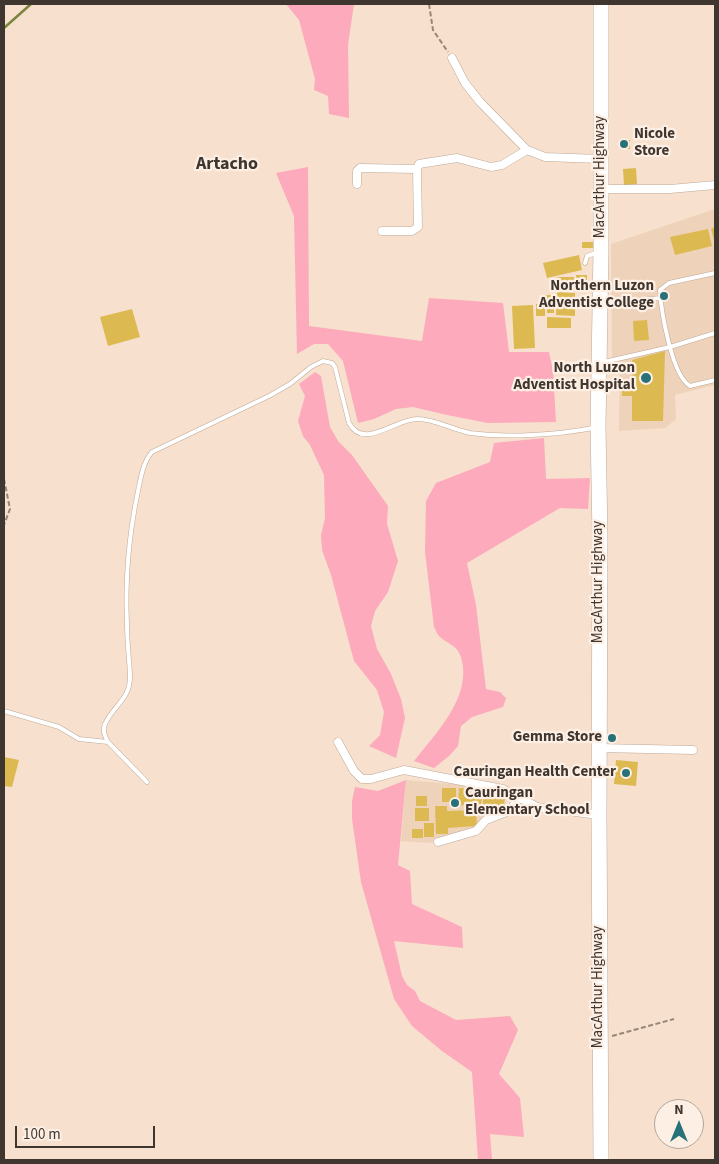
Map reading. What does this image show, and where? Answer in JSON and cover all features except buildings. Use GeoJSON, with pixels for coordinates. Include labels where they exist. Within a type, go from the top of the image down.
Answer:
{"type":"FeatureCollection","features":[{"type":"Feature","properties":{"kind":"highway","name":"MacArthur Highway"},"geometry":{"type":"LineString","coordinates":[[601,4],[601,251],[598,427],[600,537],[598,815],[601,1160]]}},
{"type":"Feature","properties":{"kind":"street"},"geometry":{"type":"LineString","coordinates":[[452,58],[465,83],[480,102],[527,150],[545,157],[600,158]]}},
{"type":"Feature","properties":{"kind":"street"},"geometry":{"type":"LineString","coordinates":[[382,231],[412,231],[418,227],[417,169],[419,164],[457,158],[491,166],[502,165],[527,150]]}},
{"type":"Feature","properties":{"kind":"street"},"geometry":{"type":"LineString","coordinates":[[357,184],[357,171],[360,168],[417,169]]}},
{"type":"Feature","properties":{"kind":"street"},"geometry":{"type":"LineString","coordinates":[[600,189],[670,189],[715,185]]}},
{"type":"Feature","properties":{"kind":"street"},"geometry":{"type":"LineString","coordinates":[[338,742],[354,771],[362,779],[371,779],[404,770],[503,789],[537,807],[598,815]]}},
{"type":"Feature","properties":{"kind":"street"},"geometry":{"type":"LineString","coordinates":[[599,748],[693,750]]}},
{"type":"Feature","properties":{"kind":"street"},"geometry":{"type":"LineString","coordinates":[[438,842],[476,831],[486,820],[509,811],[520,797]]}},
{"type":"Feature","properties":{"kind":"lane"},"geometry":{"type":"LineString","coordinates":[[585,263],[587,256],[601,251]]}},
{"type":"Feature","properties":{"kind":"lane"},"geometry":{"type":"LineString","coordinates":[[715,273],[669,283],[660,290],[670,346],[678,370],[685,383],[690,386],[715,380]]}},
{"type":"Feature","properties":{"kind":"lane"},"geometry":{"type":"LineString","coordinates":[[600,304],[661,298]]}},
{"type":"Feature","properties":{"kind":"lane"},"geometry":{"type":"LineString","coordinates":[[599,362],[612,361],[715,333]]}},
{"type":"Feature","properties":{"kind":"lane"},"geometry":{"type":"LineString","coordinates":[[147,782],[108,742],[104,735],[104,725],[123,700],[130,680],[126,624],[128,560],[140,485],[146,460],[152,452],[269,396],[323,361],[332,363],[335,367],[349,423],[353,431],[361,434],[367,435],[415,419],[422,419],[455,430],[491,435],[548,433],[598,427]]}},
{"type":"Feature","properties":{"kind":"lane"},"geometry":{"type":"LineString","coordinates":[[4,711],[59,727],[79,739],[108,742]]}},
{"type":"Feature","properties":{"kind":"path"},"geometry":{"type":"LineString","coordinates":[[429,4],[433,30],[452,58]]}},
{"type":"Feature","properties":{"kind":"path"},"geometry":{"type":"LineString","coordinates":[[4,479],[10,509],[4,525]]}},
{"type":"Feature","properties":{"kind":"path"},"geometry":{"type":"LineString","coordinates":[[600,1039],[674,1019]]}},
{"type":"Feature","properties":{"kind":"shaded area"},"geometry":{"type":"Polygon","coordinates":[[[286,4],[354,4],[348,45],[349,118],[329,114],[328,96],[314,90],[315,79],[299,20],[286,4]]]}},
{"type":"Feature","properties":{"kind":"shaded area"},"geometry":{"type":"Polygon","coordinates":[[[308,167],[309,326],[422,341],[429,298],[503,303],[509,352],[549,352],[553,371],[556,422],[488,423],[413,407],[396,409],[374,419],[358,423],[343,361],[328,344],[314,344],[297,354],[294,216],[276,173],[308,167]]]}},
{"type":"Feature","properties":{"kind":"shaded area","name":"Northern Luzon Adventist College"},"geometry":{"type":"Polygon","coordinates":[[[715,209],[715,385],[675,395],[676,419],[665,428],[619,431],[620,362],[612,363],[611,244],[715,209]]]}},
{"type":"Feature","properties":{"kind":"shaded area"},"geometry":{"type":"Polygon","coordinates":[[[315,372],[321,376],[330,427],[338,441],[352,455],[388,506],[387,524],[398,561],[388,592],[375,611],[371,626],[377,649],[391,674],[401,699],[405,718],[396,758],[369,746],[380,735],[384,712],[377,690],[354,661],[331,575],[322,550],[321,535],[325,518],[324,475],[310,445],[303,436],[298,421],[305,396],[299,384],[315,372]]]}},
{"type":"Feature","properties":{"kind":"shaded area"},"geometry":{"type":"Polygon","coordinates":[[[544,438],[546,479],[590,478],[588,509],[560,508],[467,563],[476,605],[486,689],[500,692],[506,698],[503,707],[472,717],[461,726],[458,746],[434,768],[414,761],[450,713],[462,686],[463,672],[459,653],[455,647],[439,636],[434,627],[425,552],[426,501],[436,483],[490,462],[494,443],[544,438]]]}},
{"type":"Feature","properties":{"kind":"shaded area","name":"Cauringan Elementary School"},"geometry":{"type":"Polygon","coordinates":[[[406,780],[465,785],[505,795],[506,811],[475,829],[429,843],[401,841],[406,780]]]}},
{"type":"Feature","properties":{"kind":"shaded area"},"geometry":{"type":"Polygon","coordinates":[[[406,780],[398,865],[410,871],[412,904],[462,927],[463,948],[394,941],[402,976],[407,985],[415,991],[420,1001],[456,1020],[510,1016],[518,1030],[499,1074],[520,1098],[524,1137],[490,1134],[492,1160],[478,1160],[472,1072],[442,1051],[412,1026],[394,999],[361,882],[352,819],[352,801],[355,787],[378,791],[406,780]]]}},
{"type":"Feature","properties":{"kind":"waterway"},"geometry":{"type":"LineString","coordinates":[[4,28],[31,4]]}},
{"type":"Feature","properties":{"kind":"place","name":"Nicole Store"},"geometry":{"type":"Point","coordinates":[624,144]}},
{"type":"Feature","properties":{"kind":"place","name":"Northern Luzon Adventist College"},"geometry":{"type":"Point","coordinates":[664,296]}},
{"type":"Feature","properties":{"kind":"place","name":"North Luzon Adventist Hospital"},"geometry":{"type":"Point","coordinates":[646,378]}},
{"type":"Feature","properties":{"kind":"place","name":"Gemma Store"},"geometry":{"type":"Point","coordinates":[612,738]}},
{"type":"Feature","properties":{"kind":"place","name":"Cauringan Health Center"},"geometry":{"type":"Point","coordinates":[626,773]}},
{"type":"Feature","properties":{"kind":"place","name":"Cauringan Elementary School"},"geometry":{"type":"Point","coordinates":[455,803]}},
{"type":"Feature","properties":{"kind":"district","name":"Artacho"},"geometry":{"type":"Point","coordinates":[227,165]}}]}
